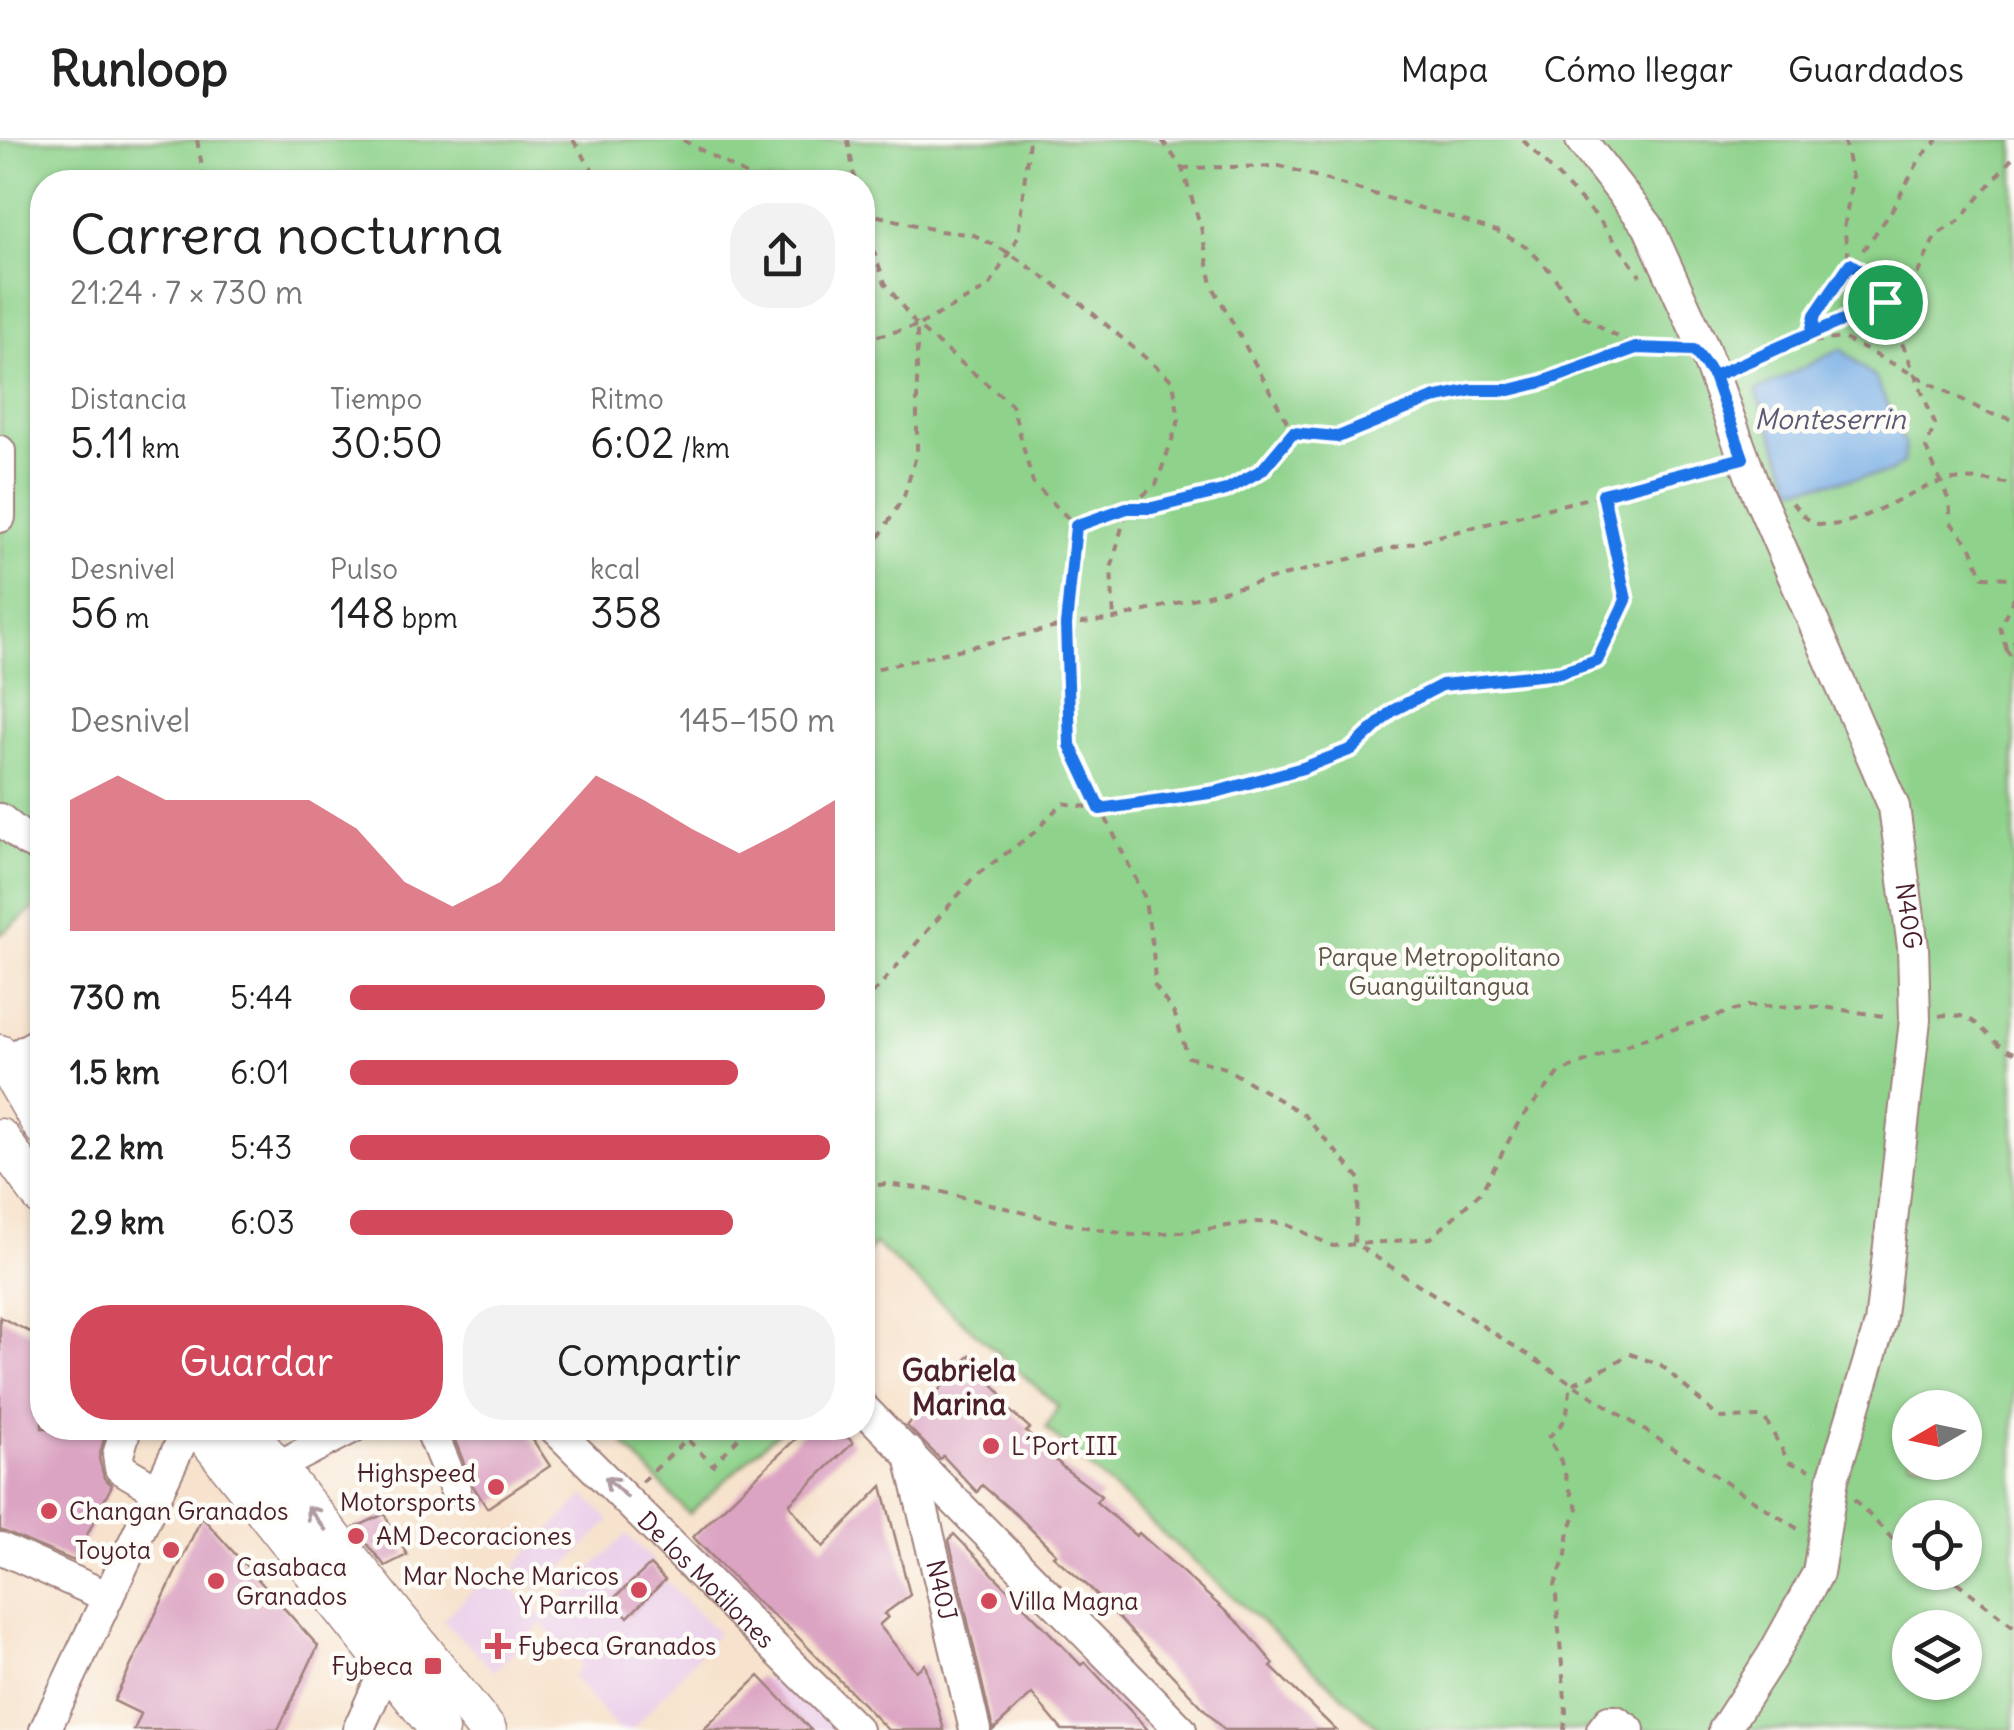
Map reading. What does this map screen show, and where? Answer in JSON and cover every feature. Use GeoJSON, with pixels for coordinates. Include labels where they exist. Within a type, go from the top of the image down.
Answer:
{"type":"FeatureCollection","features":[{"type":"Feature","properties":{"kind":"main road"},"geometry":{"type":"LineString","coordinates":[[2,1058],[30,1164]]}},
{"type":"Feature","properties":{"kind":"main road"},"geometry":{"type":"LineString","coordinates":[[208,1440],[438,1730]]}},
{"type":"Feature","properties":{"kind":"main road"},"geometry":{"type":"LineString","coordinates":[[254,1440],[487,1730]]}},
{"type":"Feature","properties":{"kind":"street","name":"N40G"},"geometry":{"type":"LineString","coordinates":[[1581,140],[1648,226],[1709,362],[1743,458],[1894,807],[1914,948],[1915,1020],[1880,1324],[1834,1478],[1818,1573],[1772,1656],[1724,1730]]}},
{"type":"Feature","properties":{"kind":"street"},"geometry":{"type":"LineString","coordinates":[[0,452],[0,516]]}},
{"type":"Feature","properties":{"kind":"street"},"geometry":{"type":"LineString","coordinates":[[0,818],[30,842]]}},
{"type":"Feature","properties":{"kind":"street"},"geometry":{"type":"LineString","coordinates":[[2,1058],[30,1046]]}},
{"type":"Feature","properties":{"kind":"street"},"geometry":{"type":"LineString","coordinates":[[875,1420],[1182,1730]]}},
{"type":"Feature","properties":{"kind":"street"},"geometry":{"type":"LineString","coordinates":[[123,1440],[118,1456],[120,1468],[157,1490]]}},
{"type":"Feature","properties":{"kind":"street"},"geometry":{"type":"LineString","coordinates":[[45,1730],[182,1440]]}},
{"type":"Feature","properties":{"kind":"street"},"geometry":{"type":"LineString","coordinates":[[275,1468],[329,1440]]}},
{"type":"Feature","properties":{"kind":"street"},"geometry":{"type":"LineString","coordinates":[[435,1440],[455,1489]]}},
{"type":"Feature","properties":{"kind":"street","name":"De los Motilones"},"geometry":{"type":"LineString","coordinates":[[566,1440],[857,1730]]}},
{"type":"Feature","properties":{"kind":"street","name":"N40J"},"geometry":{"type":"LineString","coordinates":[[909,1452],[974,1730]]}},
{"type":"Feature","properties":{"kind":"street"},"geometry":{"type":"LineString","coordinates":[[0,1548],[108,1597]]}},
{"type":"Feature","properties":{"kind":"street"},"geometry":{"type":"LineString","coordinates":[[358,1730],[387,1666]]}},
{"type":"Feature","properties":{"kind":"street"},"geometry":{"type":"LineString","coordinates":[[1602,1730],[1616,1721],[1629,1730]]}},
{"type":"Feature","properties":{"kind":"path"},"geometry":{"type":"LineString","coordinates":[[197,140],[203,170]]}},
{"type":"Feature","properties":{"kind":"path"},"geometry":{"type":"LineString","coordinates":[[573,140],[592,170]]}},
{"type":"Feature","properties":{"kind":"path"},"geometry":{"type":"LineString","coordinates":[[684,140],[738,170]]}},
{"type":"Feature","properties":{"kind":"path"},"geometry":{"type":"LineString","coordinates":[[848,140],[853,170]]}},
{"type":"Feature","properties":{"kind":"path"},"geometry":{"type":"LineString","coordinates":[[875,337],[917,326],[989,288],[1018,237],[1029,140]]}},
{"type":"Feature","properties":{"kind":"path"},"geometry":{"type":"LineString","coordinates":[[1162,140],[1182,168],[1201,226],[1212,285],[1293,433]]}},
{"type":"Feature","properties":{"kind":"path"},"geometry":{"type":"LineString","coordinates":[[1523,140],[1599,219],[1641,278]]}},
{"type":"Feature","properties":{"kind":"path"},"geometry":{"type":"LineString","coordinates":[[1844,140],[1852,178],[1844,229],[1850,264],[1872,278],[1885,302],[1935,424],[1926,448],[1942,481],[1951,523],[1970,545],[1983,576],[2014,578]]}},
{"type":"Feature","properties":{"kind":"path"},"geometry":{"type":"LineString","coordinates":[[1811,333],[1815,315],[1888,215],[1922,157],[1938,140]]}},
{"type":"Feature","properties":{"kind":"path"},"geometry":{"type":"LineString","coordinates":[[1788,346],[1885,302],[1917,275],[1936,235],[1959,221],[2014,156]]}},
{"type":"Feature","properties":{"kind":"path"},"geometry":{"type":"LineString","coordinates":[[1182,168],[1281,166],[1497,230],[1528,248],[1550,271],[1581,316],[1636,348],[1709,362],[1843,338],[1988,413],[2014,420]]}},
{"type":"Feature","properties":{"kind":"path"},"geometry":{"type":"LineString","coordinates":[[875,219],[974,236],[1008,253],[1078,301],[1173,381],[1179,420],[1156,485],[1127,508],[1076,526]]}},
{"type":"Feature","properties":{"kind":"path"},"geometry":{"type":"LineString","coordinates":[[875,254],[885,283],[917,326],[1012,404],[1033,483],[1076,526]]}},
{"type":"Feature","properties":{"kind":"path"},"geometry":{"type":"LineString","coordinates":[[875,544],[904,496],[918,453],[917,326]]}},
{"type":"Feature","properties":{"kind":"path"},"geometry":{"type":"LineString","coordinates":[[1293,433],[1338,437],[1433,398],[1472,390],[1510,390],[1636,348]]}},
{"type":"Feature","properties":{"kind":"path"},"geometry":{"type":"LineString","coordinates":[[1127,508],[1152,508],[1226,490],[1262,470],[1293,433]]}},
{"type":"Feature","properties":{"kind":"path"},"geometry":{"type":"LineString","coordinates":[[875,669],[1066,625],[1114,619],[1743,458]]}},
{"type":"Feature","properties":{"kind":"path"},"geometry":{"type":"LineString","coordinates":[[1756,488],[1771,488],[1818,525],[1844,523],[1942,481],[1976,479],[2014,484]]}},
{"type":"Feature","properties":{"kind":"path"},"geometry":{"type":"LineString","coordinates":[[875,991],[974,876],[1035,832],[1062,803],[1100,809],[1216,792],[1303,768],[1352,749],[1392,711],[1442,685],[1560,673],[1597,661],[1626,600],[1603,494]]}},
{"type":"Feature","properties":{"kind":"path"},"geometry":{"type":"LineString","coordinates":[[1114,619],[1112,568],[1127,508]]}},
{"type":"Feature","properties":{"kind":"path"},"geometry":{"type":"LineString","coordinates":[[1076,526],[1066,625],[1070,745],[1144,896],[1155,986],[1175,1015],[1188,1057],[1225,1068],[1303,1114],[1360,1179],[1354,1243]]}},
{"type":"Feature","properties":{"kind":"path"},"geometry":{"type":"LineString","coordinates":[[2014,598],[2000,627],[2014,662]]}},
{"type":"Feature","properties":{"kind":"path"},"geometry":{"type":"LineString","coordinates":[[2006,648],[2014,641]]}},
{"type":"Feature","properties":{"kind":"path"},"geometry":{"type":"LineString","coordinates":[[875,1185],[935,1190],[1068,1224],[1131,1234],[1194,1232],[1254,1222],[1284,1223],[1333,1246],[1430,1238],[1481,1192],[1520,1120],[1560,1072],[1748,1006],[1824,1007],[1915,1020],[1957,1013],[1978,1024],[2003,1049],[2014,1054]]}},
{"type":"Feature","properties":{"kind":"path"},"geometry":{"type":"LineString","coordinates":[[1354,1243],[1822,1544]]}},
{"type":"Feature","properties":{"kind":"path"},"geometry":{"type":"LineString","coordinates":[[1572,1384],[1630,1354],[1661,1365],[1719,1418],[1764,1416],[1789,1462],[1834,1478],[1892,1538]]}},
{"type":"Feature","properties":{"kind":"path"},"geometry":{"type":"LineString","coordinates":[[1564,1730],[1566,1711],[1556,1585],[1566,1554],[1568,1530],[1578,1508],[1567,1489],[1557,1448],[1548,1439],[1566,1419],[1572,1384]]}},
{"type":"Feature","properties":{"kind":"path"},"geometry":{"type":"LineString","coordinates":[[659,1466],[686,1440],[713,1465],[737,1440]]}},
{"type":"Feature","properties":{"kind":"path"},"geometry":{"type":"LineString","coordinates":[[1966,1590],[2014,1628]]}},
{"type":"Feature","properties":{"kind":"shaded area"},"geometry":{"type":"Polygon","coordinates":[[[585,1495],[610,1521],[540,1592],[515,1566],[585,1495]]]}},
{"type":"Feature","properties":{"kind":"shaded area"},"geometry":{"type":"Polygon","coordinates":[[[627,1534],[653,1561],[613,1601],[628,1617],[665,1580],[718,1633],[632,1730],[618,1730],[572,1676],[582,1665],[542,1624],[494,1671],[443,1620],[494,1569],[545,1620],[627,1534]]]}},
{"type":"Feature","properties":{"kind":"shaded area"},"geometry":{"type":"Polygon","coordinates":[[[777,1667],[837,1730],[714,1730],[777,1667]]]}},
{"type":"Feature","properties":{"kind":"green space","name":"Parque Metropolitano Guangüiltangua"},"geometry":{"type":"Polygon","coordinates":[[[0,140],[2014,140],[2014,1730],[1381,1730],[1046,1428],[1058,1406],[875,1244],[875,170],[30,170],[30,911],[0,935],[0,140]]]}},
{"type":"Feature","properties":{"kind":"green space"},"geometry":{"type":"Polygon","coordinates":[[[628,1440],[769,1440],[689,1514],[624,1444],[628,1440]]]}},
{"type":"Feature","properties":{"kind":"water","name":"Monteserrin"},"geometry":{"type":"Polygon","coordinates":[[[1841,349],[1875,378],[1905,444],[1903,463],[1889,473],[1794,488],[1756,391],[1841,349]]]}},
{"type":"Feature","properties":{"kind":"building","name":"Changan Granados"},"geometry":{"type":"Polygon","coordinates":[[[0,1317],[30,1332],[30,1440],[104,1440],[99,1458],[104,1478],[112,1485],[74,1561],[0,1530],[0,1317]]]}},
{"type":"Feature","properties":{"kind":"building"},"geometry":{"type":"Polygon","coordinates":[[[970,1355],[1001,1394],[996,1399],[1030,1428],[1026,1432],[1101,1496],[1096,1502],[1136,1536],[1139,1533],[1241,1625],[1274,1664],[1271,1667],[1336,1730],[1224,1730],[1019,1517],[982,1485],[977,1492],[907,1426],[970,1355]]]}},
{"type":"Feature","properties":{"kind":"building","name":"Highspeed Motorsports"},"geometry":{"type":"Polygon","coordinates":[[[455,1440],[533,1440],[550,1466],[487,1508],[473,1486],[455,1440]]]}},
{"type":"Feature","properties":{"kind":"building"},"geometry":{"type":"Polygon","coordinates":[[[794,1440],[850,1440],[853,1443],[790,1503],[791,1507],[823,1547],[882,1486],[910,1595],[884,1614],[888,1617],[879,1625],[916,1671],[925,1664],[944,1730],[888,1730],[693,1537],[794,1440]]]}},
{"type":"Feature","properties":{"kind":"building"},"geometry":{"type":"Polygon","coordinates":[[[384,1514],[407,1555],[385,1566],[354,1528],[384,1514]]]}},
{"type":"Feature","properties":{"kind":"building","name":"Casabaca Granados"},"geometry":{"type":"Polygon","coordinates":[[[202,1517],[318,1646],[278,1730],[134,1730],[141,1714],[114,1701],[202,1517]]]}},
{"type":"Feature","properties":{"kind":"building","name":"Villa Magna"},"geometry":{"type":"Polygon","coordinates":[[[954,1534],[1081,1665],[1085,1662],[1148,1730],[1062,1730],[1032,1694],[993,1730],[949,1540],[954,1534]]]}},
{"type":"Feature","properties":{"kind":"building","name":"Mar Noche Maricos Y Parrilla"},"geometry":{"type":"Polygon","coordinates":[[[650,1565],[665,1580],[628,1617],[612,1600],[650,1565]]]}},
{"type":"Feature","properties":{"kind":"building"},"geometry":{"type":"Polygon","coordinates":[[[759,1676],[811,1730],[703,1730],[759,1676]]]}},
{"type":"Feature","properties":{"kind":"place","name":"L´Port III"},"geometry":{"type":"Point","coordinates":[991,1446]}},
{"type":"Feature","properties":{"kind":"place","name":"Highspeed Motorsports"},"geometry":{"type":"Point","coordinates":[496,1487]}},
{"type":"Feature","properties":{"kind":"place","name":"Changan Granados"},"geometry":{"type":"Point","coordinates":[49,1511]}},
{"type":"Feature","properties":{"kind":"place","name":"AM Decoraciones"},"geometry":{"type":"Point","coordinates":[356,1536]}},
{"type":"Feature","properties":{"kind":"place","name":"Toyota"},"geometry":{"type":"Point","coordinates":[171,1550]}},
{"type":"Feature","properties":{"kind":"place","name":"Casabaca Granados"},"geometry":{"type":"Point","coordinates":[216,1581]}},
{"type":"Feature","properties":{"kind":"place","name":"Mar Noche Maricos Y Parrilla"},"geometry":{"type":"Point","coordinates":[639,1590]}},
{"type":"Feature","properties":{"kind":"place","name":"Villa Magna"},"geometry":{"type":"Point","coordinates":[989,1601]}},
{"type":"Feature","properties":{"kind":"place","name":"Fybeca Granados"},"geometry":{"type":"Point","coordinates":[498,1646]}},
{"type":"Feature","properties":{"kind":"place","name":"Fybeca"},"geometry":{"type":"Point","coordinates":[433,1666]}},
{"type":"Feature","properties":{"kind":"district","name":"Gabriela Marina"},"geometry":{"type":"Point","coordinates":[959,1387]}},
{"type":"Feature","properties":{"kind":"route"},"geometry":{"type":"LineString","coordinates":[[1885,302],[1788,346],[1714,376],[1694,350],[1636,348],[1510,390],[1472,390],[1433,398],[1338,437],[1293,433],[1262,470],[1226,490],[1152,508],[1127,508],[1076,526],[1066,625],[1070,745],[1100,809],[1216,792],[1303,768],[1352,749],[1392,711],[1442,685],[1560,673],[1597,661],[1626,600],[1603,494],[1743,458],[1714,376],[1811,333],[1815,315],[1850,264],[1872,278],[1885,302]]}}]}
